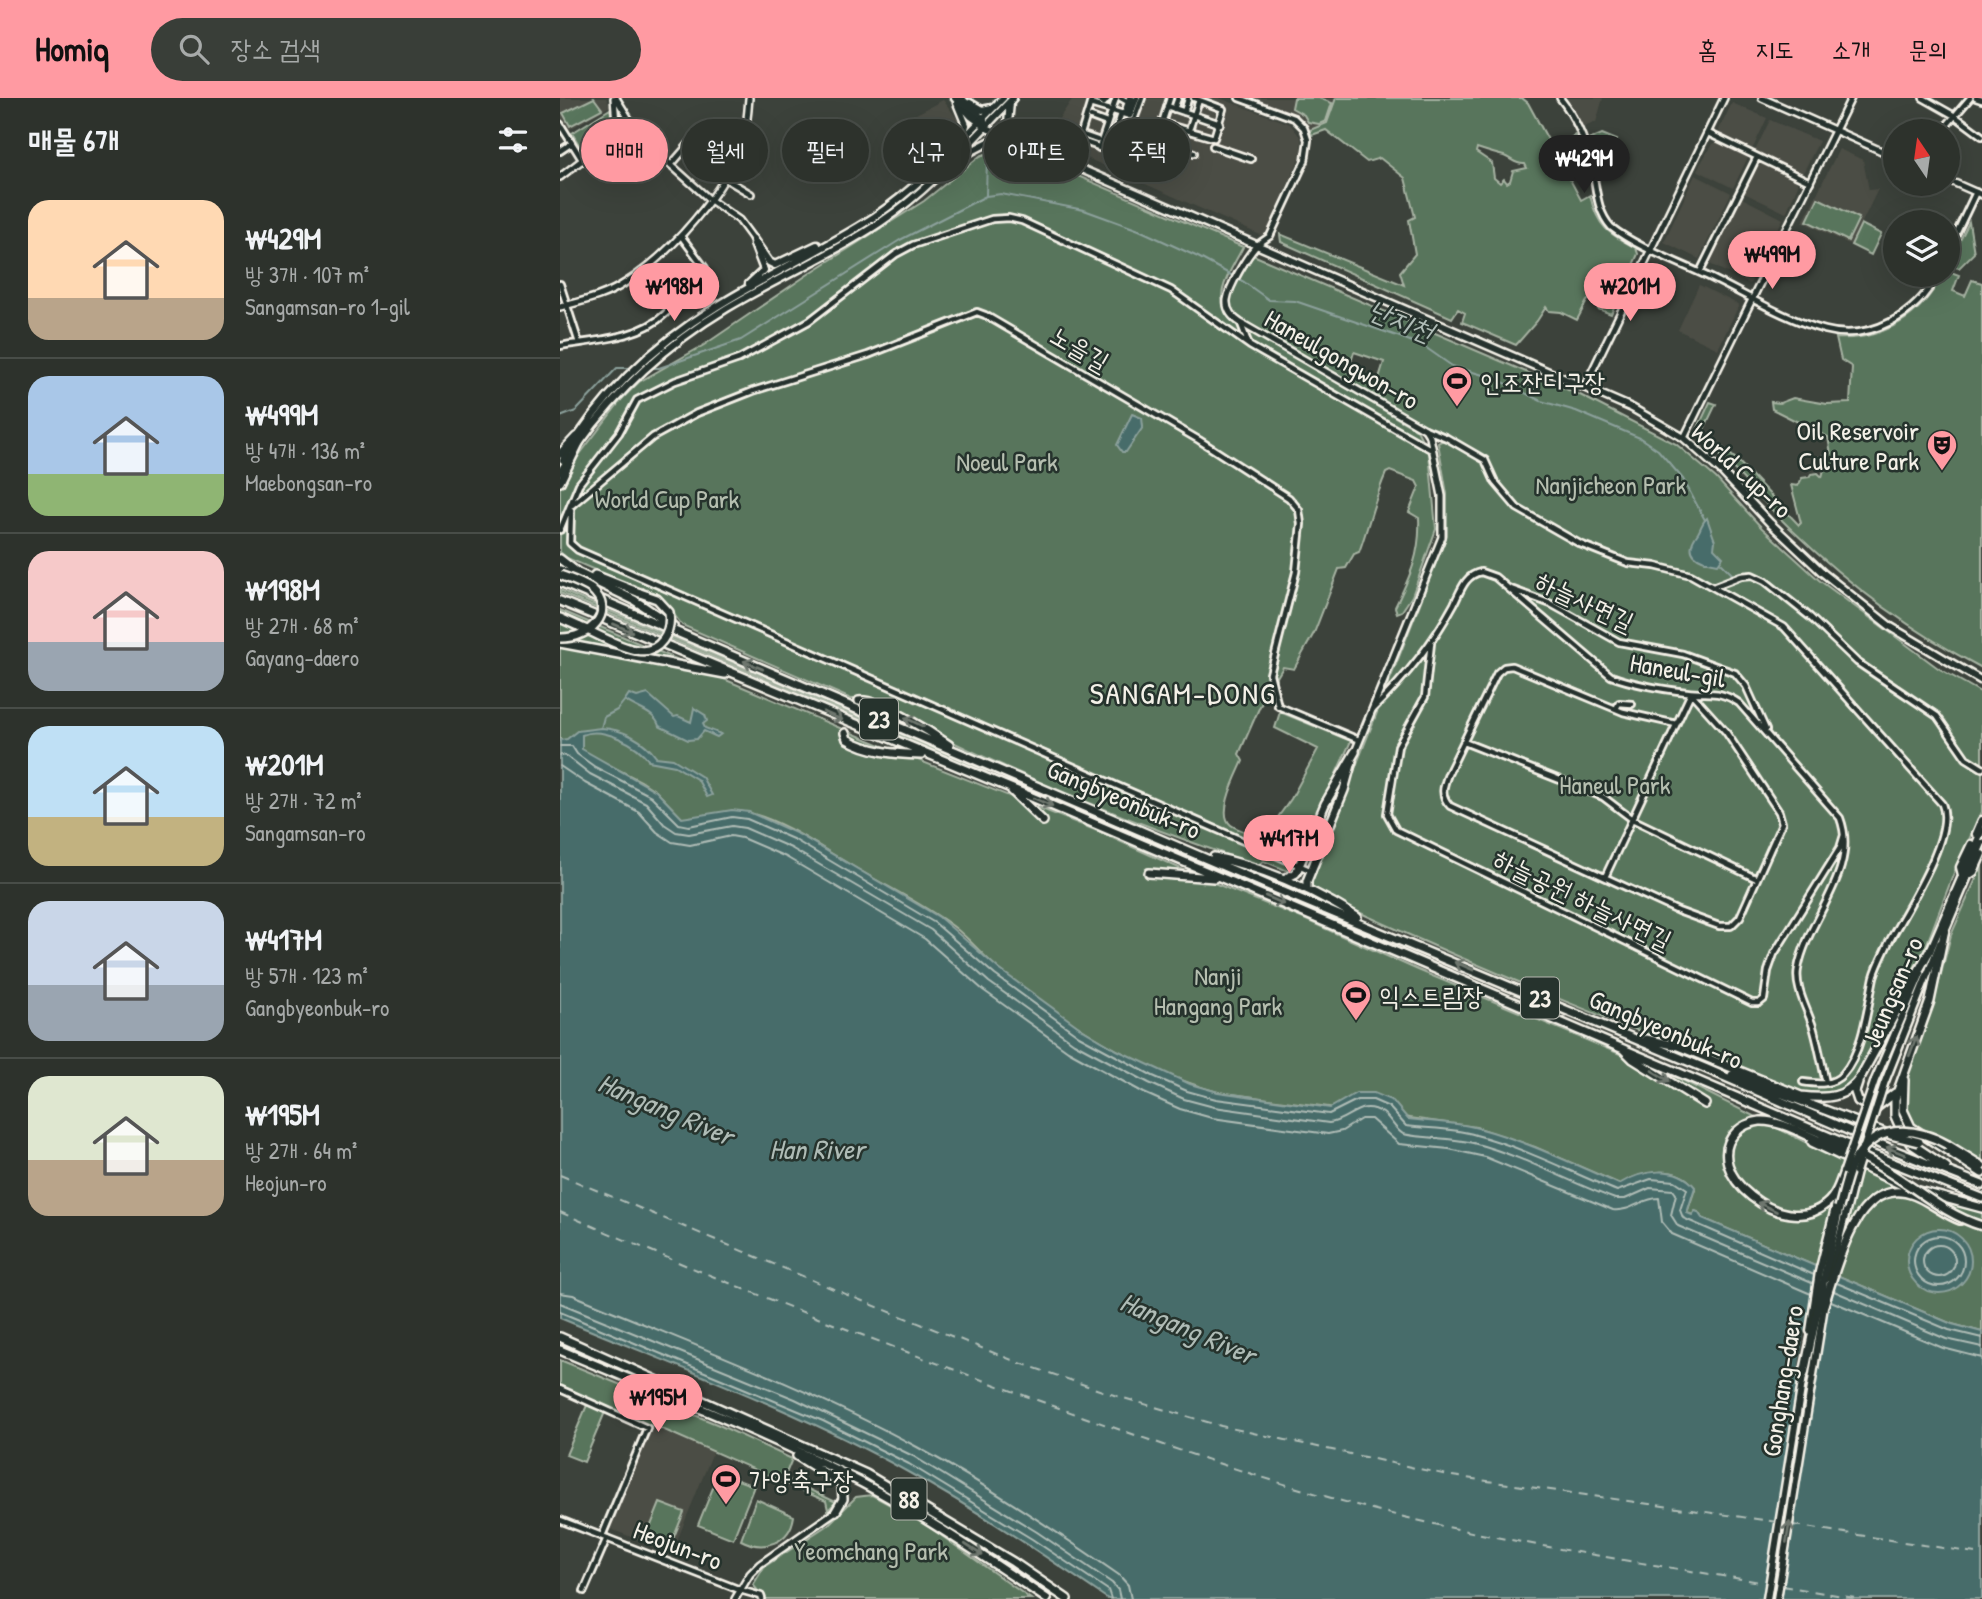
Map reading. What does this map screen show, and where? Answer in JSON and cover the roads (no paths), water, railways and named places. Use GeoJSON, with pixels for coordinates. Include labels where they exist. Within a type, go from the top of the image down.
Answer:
{"type":"FeatureCollection","features":[{"type":"Feature","properties":{"kind":"highway"},"geometry":{"type":"LineString","coordinates":[[560,454],[578,439]]}},
{"type":"Feature","properties":{"kind":"highway"},"geometry":{"type":"LineString","coordinates":[[560,482],[578,439]]}},
{"type":"Feature","properties":{"kind":"highway"},"geometry":{"type":"LineString","coordinates":[[560,618],[635,650],[656,646],[664,641],[668,632],[669,612],[657,599],[562,560]]}},
{"type":"Feature","properties":{"kind":"highway"},"geometry":{"type":"LineString","coordinates":[[562,560],[578,573],[639,604],[695,639]]}},
{"type":"Feature","properties":{"kind":"highway"},"geometry":{"type":"LineString","coordinates":[[560,573],[639,604]]}},
{"type":"Feature","properties":{"kind":"highway"},"geometry":{"type":"LineString","coordinates":[[560,573],[592,590],[599,605],[597,623],[592,629],[578,637],[560,641]]}},
{"type":"Feature","properties":{"kind":"highway","name":"Gangbyeonbuk-ro"},"geometry":{"type":"LineString","coordinates":[[560,582],[1896,1151],[1982,1185]]}},
{"type":"Feature","properties":{"kind":"highway","name":"Gangbyeonbuk-ro"},"geometry":{"type":"LineString","coordinates":[[560,601],[1982,1198]]}},
{"type":"Feature","properties":{"kind":"highway"},"geometry":{"type":"LineString","coordinates":[[560,641],[746,679]]}},
{"type":"Feature","properties":{"kind":"highway"},"geometry":{"type":"LineString","coordinates":[[859,701],[869,701],[922,725],[964,755]]}},
{"type":"Feature","properties":{"kind":"highway"},"geometry":{"type":"LineString","coordinates":[[845,733],[847,739],[856,744],[898,754],[927,755]]}},
{"type":"Feature","properties":{"kind":"highway"},"geometry":{"type":"LineString","coordinates":[[1283,878],[1291,878],[1299,866],[1335,785],[1355,752]]}},
{"type":"Feature","properties":{"kind":"highway"},"geometry":{"type":"LineString","coordinates":[[1307,889],[1345,788],[1355,752]]}},
{"type":"Feature","properties":{"kind":"highway"},"geometry":{"type":"LineString","coordinates":[[1335,785],[1345,788]]}},
{"type":"Feature","properties":{"kind":"highway"},"geometry":{"type":"LineString","coordinates":[[1009,788],[1043,821]]}},
{"type":"Feature","properties":{"kind":"highway"},"geometry":{"type":"LineString","coordinates":[[1199,854],[1244,863],[1283,878],[1372,927]]}},
{"type":"Feature","properties":{"kind":"highway"},"geometry":{"type":"LineString","coordinates":[[1149,873],[1225,879]]}},
{"type":"Feature","properties":{"kind":"highway"},"geometry":{"type":"LineString","coordinates":[[1903,1134],[1895,1116],[1898,1090],[1930,1001],[1945,929]]}},
{"type":"Feature","properties":{"kind":"highway"},"geometry":{"type":"LineString","coordinates":[[1898,1090],[1877,1108],[1867,1108],[1856,1096],[1856,1087],[1861,1076],[1930,950]]}},
{"type":"Feature","properties":{"kind":"highway"},"geometry":{"type":"LineString","coordinates":[[1624,1034],[1678,1046],[1801,1096],[1839,1096],[1850,1090],[1861,1076]]}},
{"type":"Feature","properties":{"kind":"highway"},"geometry":{"type":"LineString","coordinates":[[1620,1046],[1633,1059],[1705,1104]]}},
{"type":"Feature","properties":{"kind":"highway"},"geometry":{"type":"LineString","coordinates":[[1707,1069],[1745,1079],[1891,1135],[1948,1148]]}},
{"type":"Feature","properties":{"kind":"highway"},"geometry":{"type":"LineString","coordinates":[[1905,1069],[1902,1100],[1906,1120],[1918,1134],[1948,1148],[1982,1174]]}},
{"type":"Feature","properties":{"kind":"highway"},"geometry":{"type":"LineString","coordinates":[[1772,1111],[1787,1124],[1821,1141]]}},
{"type":"Feature","properties":{"kind":"highway"},"geometry":{"type":"LineString","coordinates":[[1844,1171],[1836,1192],[1819,1210],[1798,1215],[1787,1214],[1757,1202],[1729,1166],[1728,1147],[1738,1130],[1759,1121],[1768,1122],[1862,1157],[1884,1168],[1931,1202],[1966,1221]]}},
{"type":"Feature","properties":{"kind":"highway"},"geometry":{"type":"LineString","coordinates":[[1787,1129],[1909,1188],[1982,1208]]}},
{"type":"Feature","properties":{"kind":"highway"},"geometry":{"type":"LineString","coordinates":[[1804,1374],[1823,1273],[1839,1208],[1855,1160],[1870,1142],[1895,1131],[1917,1131],[1982,1166]]}},
{"type":"Feature","properties":{"kind":"highway"},"geometry":{"type":"LineString","coordinates":[[1910,1143],[1925,1155],[1972,1180]]}},
{"type":"Feature","properties":{"kind":"highway"},"geometry":{"type":"LineString","coordinates":[[1824,1305],[1856,1219],[1867,1204],[1877,1197],[1901,1192],[1912,1195],[1951,1217],[1982,1227]]}},
{"type":"Feature","properties":{"kind":"highway","name":"88"},"geometry":{"type":"LineString","coordinates":[[560,1337],[866,1474],[1013,1562],[1067,1599]]}},
{"type":"Feature","properties":{"kind":"highway","name":"88"},"geometry":{"type":"LineString","coordinates":[[560,1350],[767,1437],[909,1509],[1048,1599]]}},
{"type":"Feature","properties":{"kind":"highway"},"geometry":{"type":"LineString","coordinates":[[560,1357],[579,1359]]}},
{"type":"Feature","properties":{"kind":"highway"},"geometry":{"type":"LineString","coordinates":[[767,1437],[840,1481],[844,1494],[836,1511]]}},
{"type":"Feature","properties":{"kind":"main road"},"geometry":{"type":"LineString","coordinates":[[955,98],[984,122]]}},
{"type":"Feature","properties":{"kind":"main road"},"geometry":{"type":"LineString","coordinates":[[955,98],[964,119]]}},
{"type":"Feature","properties":{"kind":"main road"},"geometry":{"type":"LineString","coordinates":[[962,98],[979,109],[994,107],[1008,99]]}},
{"type":"Feature","properties":{"kind":"main road"},"geometry":{"type":"LineString","coordinates":[[962,98],[984,122]]}},
{"type":"Feature","properties":{"kind":"main road"},"geometry":{"type":"LineString","coordinates":[[990,119],[1008,99]]}},
{"type":"Feature","properties":{"kind":"main road"},"geometry":{"type":"LineString","coordinates":[[1008,99],[1009,119]]}},
{"type":"Feature","properties":{"kind":"main road"},"geometry":{"type":"LineString","coordinates":[[988,119],[994,107]]}},
{"type":"Feature","properties":{"kind":"main road"},"geometry":{"type":"LineString","coordinates":[[970,142],[984,126]]}},
{"type":"Feature","properties":{"kind":"main road"},"geometry":{"type":"LineString","coordinates":[[1089,172],[1256,245]]}},
{"type":"Feature","properties":{"kind":"main road"},"geometry":{"type":"LineString","coordinates":[[730,298],[863,224],[917,182]]}},
{"type":"Feature","properties":{"kind":"main road"},"geometry":{"type":"LineString","coordinates":[[560,472],[578,439],[637,377],[680,340],[726,309],[880,222],[931,182]]}},
{"type":"Feature","properties":{"kind":"main road"},"geometry":{"type":"LineString","coordinates":[[753,238],[769,262],[778,265],[841,232],[863,224]]}},
{"type":"Feature","properties":{"kind":"main road"},"geometry":{"type":"LineString","coordinates":[[560,464],[603,402],[643,361],[687,326],[758,278],[764,270],[753,238]]}},
{"type":"Feature","properties":{"kind":"main road","name":"World Cup-ro"},"geometry":{"type":"LineString","coordinates":[[1256,245],[1585,386],[1632,408],[1684,438],[1823,573],[1892,627],[1982,681]]}},
{"type":"Feature","properties":{"kind":"main road"},"geometry":{"type":"LineString","coordinates":[[1982,820],[1960,867],[1964,876],[1974,872],[1982,854]]}},
{"type":"Feature","properties":{"kind":"main road","name":"Jeungsan-ro"},"geometry":{"type":"LineString","coordinates":[[1856,1172],[1884,1084],[1982,830]]}},
{"type":"Feature","properties":{"kind":"main road","name":"Jeungsan-ro"},"geometry":{"type":"LineString","coordinates":[[1844,1171],[1875,1080],[1930,950],[1982,843]]}},
{"type":"Feature","properties":{"kind":"main road","name":"Gonghang-daero"},"geometry":{"type":"LineString","coordinates":[[1767,1599],[1819,1272],[1844,1171]]}},
{"type":"Feature","properties":{"kind":"main road","name":"Gonghang-daero"},"geometry":{"type":"LineString","coordinates":[[1777,1599],[1824,1305],[1856,1172]]}},
{"type":"Feature","properties":{"kind":"street"},"geometry":{"type":"LineString","coordinates":[[615,98],[628,119]]}},
{"type":"Feature","properties":{"kind":"street"},"geometry":{"type":"LineString","coordinates":[[615,98],[615,119]]}},
{"type":"Feature","properties":{"kind":"street"},"geometry":{"type":"LineString","coordinates":[[747,119],[749,98]]}},
{"type":"Feature","properties":{"kind":"street"},"geometry":{"type":"LineString","coordinates":[[1122,119],[1132,99],[1129,98]]}},
{"type":"Feature","properties":{"kind":"street"},"geometry":{"type":"LineString","coordinates":[[1091,101],[1130,116],[1139,98]]}},
{"type":"Feature","properties":{"kind":"street"},"geometry":{"type":"LineString","coordinates":[[1133,119],[1139,98]]}},
{"type":"Feature","properties":{"kind":"street"},"geometry":{"type":"LineString","coordinates":[[1239,98],[1294,118],[1304,128],[1308,140],[1305,161],[1270,236],[1256,245]]}},
{"type":"Feature","properties":{"kind":"street"},"geometry":{"type":"LineString","coordinates":[[1560,98],[1574,119],[1587,150],[1602,215],[1617,231],[1652,249],[1753,299],[1826,330],[1860,332],[1890,322],[1908,311],[1929,287]]}},
{"type":"Feature","properties":{"kind":"street"},"geometry":{"type":"LineString","coordinates":[[1585,386],[1724,98]]}},
{"type":"Feature","properties":{"kind":"street"},"geometry":{"type":"LineString","coordinates":[[1762,98],[1883,152]]}},
{"type":"Feature","properties":{"kind":"street"},"geometry":{"type":"LineString","coordinates":[[1684,438],[1851,98]]}},
{"type":"Feature","properties":{"kind":"street"},"geometry":{"type":"LineString","coordinates":[[1923,98],[1955,116],[1982,136]]}},
{"type":"Feature","properties":{"kind":"street"},"geometry":{"type":"LineString","coordinates":[[1952,119],[1970,98]]}},
{"type":"Feature","properties":{"kind":"street"},"geometry":{"type":"LineString","coordinates":[[1976,98],[1982,100]]}},
{"type":"Feature","properties":{"kind":"street"},"geometry":{"type":"LineString","coordinates":[[1091,101],[1099,99],[1104,103],[1114,99],[1128,102],[1124,115]]}},
{"type":"Feature","properties":{"kind":"street"},"geometry":{"type":"LineString","coordinates":[[1109,119],[1114,99]]}},
{"type":"Feature","properties":{"kind":"street"},"geometry":{"type":"LineString","coordinates":[[1085,119],[1091,101]]}},
{"type":"Feature","properties":{"kind":"street"},"geometry":{"type":"LineString","coordinates":[[1167,106],[1184,103]]}},
{"type":"Feature","properties":{"kind":"street"},"geometry":{"type":"LineString","coordinates":[[1184,103],[1194,116],[1220,124]]}},
{"type":"Feature","properties":{"kind":"street"},"geometry":{"type":"LineString","coordinates":[[1184,103],[1194,116]]}},
{"type":"Feature","properties":{"kind":"street"},"geometry":{"type":"LineString","coordinates":[[1184,103],[1223,109],[1215,138],[1162,123],[1167,106],[1184,103]]}},
{"type":"Feature","properties":{"kind":"street"},"geometry":{"type":"LineString","coordinates":[[1190,127],[1194,116]]}},
{"type":"Feature","properties":{"kind":"street"},"geometry":{"type":"LineString","coordinates":[[1094,120],[1103,122]]}},
{"type":"Feature","properties":{"kind":"street"},"geometry":{"type":"LineString","coordinates":[[560,124],[581,158]]}},
{"type":"Feature","properties":{"kind":"street"},"geometry":{"type":"LineString","coordinates":[[1708,133],[1810,183]]}},
{"type":"Feature","properties":{"kind":"street"},"geometry":{"type":"LineString","coordinates":[[1089,136],[1095,138]]}},
{"type":"Feature","properties":{"kind":"street"},"geometry":{"type":"LineString","coordinates":[[1099,148],[1103,136]]}},
{"type":"Feature","properties":{"kind":"street"},"geometry":{"type":"LineString","coordinates":[[560,151],[572,143]]}},
{"type":"Feature","properties":{"kind":"street"},"geometry":{"type":"LineString","coordinates":[[1089,145],[1103,150]]}},
{"type":"Feature","properties":{"kind":"street"},"geometry":{"type":"LineString","coordinates":[[1213,146],[1251,159]]}},
{"type":"Feature","properties":{"kind":"street"},"geometry":{"type":"LineString","coordinates":[[671,165],[682,152]]}},
{"type":"Feature","properties":{"kind":"street"},"geometry":{"type":"LineString","coordinates":[[1190,152],[1194,153]]}},
{"type":"Feature","properties":{"kind":"street"},"geometry":{"type":"LineString","coordinates":[[1700,272],[1757,157]]}},
{"type":"Feature","properties":{"kind":"street"},"geometry":{"type":"LineString","coordinates":[[560,177],[581,162]]}},
{"type":"Feature","properties":{"kind":"street"},"geometry":{"type":"LineString","coordinates":[[668,162],[709,199],[739,219],[753,238]]}},
{"type":"Feature","properties":{"kind":"street"},"geometry":{"type":"LineString","coordinates":[[560,307],[593,298],[623,285],[653,263],[681,236],[720,182]]}},
{"type":"Feature","properties":{"kind":"street"},"geometry":{"type":"LineString","coordinates":[[731,182],[751,194]]}},
{"type":"Feature","properties":{"kind":"street"},"geometry":{"type":"LineString","coordinates":[[1960,185],[1979,193],[1960,229]]}},
{"type":"Feature","properties":{"kind":"street"},"geometry":{"type":"LineString","coordinates":[[560,530],[579,484],[619,433],[637,400],[675,381],[738,359],[810,321],[896,254],[913,245],[992,219],[1022,220],[1171,290],[1250,346],[1433,451]]}},
{"type":"Feature","properties":{"kind":"street"},"geometry":{"type":"LineString","coordinates":[[560,346],[636,331],[666,314],[684,288],[705,268],[681,236]]}},
{"type":"Feature","properties":{"kind":"street","name":"Haneulgongwon-ro"},"geometry":{"type":"LineString","coordinates":[[1256,245],[1248,255],[1230,293],[1227,302],[1229,311],[1241,323],[1424,429],[1430,438],[1442,496],[1442,537],[1355,752]]}},
{"type":"Feature","properties":{"kind":"street"},"geometry":{"type":"LineString","coordinates":[[560,284],[579,342]]}},
{"type":"Feature","properties":{"kind":"street","name":"노을길"},"geometry":{"type":"LineString","coordinates":[[572,505],[653,437],[696,413],[753,391],[868,355],[969,315],[985,315],[1199,440],[1289,498],[1299,510],[1301,524],[1296,572],[1270,674],[1278,706],[1359,740]]}},
{"type":"Feature","properties":{"kind":"street"},"geometry":{"type":"LineString","coordinates":[[1241,323],[1250,346]]}},
{"type":"Feature","properties":{"kind":"street"},"geometry":{"type":"LineString","coordinates":[[1424,429],[1447,438],[1485,460],[1495,482],[1517,508],[1580,544],[1628,564],[1677,570],[1714,586],[1784,627],[1933,791],[1945,810],[1945,825],[1936,851],[1875,974],[1868,1018],[1844,1073],[1834,1081],[1818,1085],[1803,1082]]}},
{"type":"Feature","properties":{"kind":"street"},"geometry":{"type":"LineString","coordinates":[[572,505],[570,543],[578,550],[1312,871]]}},
{"type":"Feature","properties":{"kind":"street","name":"Haneul-gil"},"geometry":{"type":"LineString","coordinates":[[1370,713],[1396,687],[1431,643],[1468,577],[1473,573],[1488,573],[1508,587],[1611,677],[1691,693],[1707,691],[1726,694],[1739,703],[1840,818],[1845,834]]}},
{"type":"Feature","properties":{"kind":"street"},"geometry":{"type":"LineString","coordinates":[[1714,586],[1741,576],[1752,575],[1765,581],[1810,617],[1857,663],[1937,716],[1966,758],[1982,768]]}},
{"type":"Feature","properties":{"kind":"street","name":"하늘사면길"},"geometry":{"type":"LineString","coordinates":[[1508,587],[1551,604],[1619,642],[1683,654],[1735,673],[1746,686],[1771,739]]}},
{"type":"Feature","properties":{"kind":"street","name":"하늘공원 하늘사면길"},"geometry":{"type":"LineString","coordinates":[[1431,643],[1425,697],[1398,746],[1387,814],[1396,831],[1752,1003],[1765,999],[1768,971],[1774,954],[1840,848],[1845,834]]}},
{"type":"Feature","properties":{"kind":"street"},"geometry":{"type":"LineString","coordinates":[[1605,877],[1691,693],[1726,732],[1781,817],[1780,829],[1740,917],[1736,923],[1726,927],[1678,911],[1450,806],[1444,799],[1443,789],[1464,742],[1497,673],[1504,667],[1512,666],[1616,709],[1664,724],[1676,724]]}},
{"type":"Feature","properties":{"kind":"street"},"geometry":{"type":"LineString","coordinates":[[1616,709],[1619,703],[1632,704]]}},
{"type":"Feature","properties":{"kind":"street"},"geometry":{"type":"LineString","coordinates":[[1464,742],[1603,797],[1632,818],[1757,879]]}},
{"type":"Feature","properties":{"kind":"street"},"geometry":{"type":"LineString","coordinates":[[1826,1083],[1814,1031],[1797,983],[1798,970],[1816,919],[1843,863],[1845,834]]}},
{"type":"Feature","properties":{"kind":"street","name":"Heojun-ro"},"geometry":{"type":"LineString","coordinates":[[560,1389],[647,1428],[605,1537]]}},
{"type":"Feature","properties":{"kind":"street"},"geometry":{"type":"LineString","coordinates":[[736,1599],[760,1564],[836,1511]]}},
{"type":"Feature","properties":{"kind":"street","name":"Heojun-ro"},"geometry":{"type":"LineString","coordinates":[[560,1520],[740,1590]]}},
{"type":"Feature","properties":{"kind":"street"},"geometry":{"type":"LineString","coordinates":[[584,1591],[605,1537]]}},
{"type":"Feature","properties":{"kind":"street"},"geometry":{"type":"LineString","coordinates":[[740,1590],[761,1596],[762,1599]]}},
{"type":"Feature","properties":{"kind":"water"},"geometry":{"type":"Polygon","coordinates":[[[1132,414],[1142,418],[1143,427],[1126,452],[1122,452],[1117,445],[1132,414]]]}},
{"type":"Feature","properties":{"kind":"water"},"geometry":{"type":"Polygon","coordinates":[[[1707,518],[1715,541],[1714,548],[1723,557],[1718,564],[1704,561],[1692,551],[1693,540],[1707,518]]]}},
{"type":"Feature","properties":{"kind":"water"},"geometry":{"type":"Polygon","coordinates":[[[629,694],[637,697],[648,694],[674,717],[691,722],[694,708],[705,715],[705,728],[721,734],[717,737],[704,731],[697,739],[688,740],[659,726],[654,717],[625,700],[629,694]]]}},
{"type":"Feature","properties":{"kind":"water","name":"Han River"},"geometry":{"type":"Polygon","coordinates":[[[601,728],[632,736],[656,757],[673,759],[702,777],[712,795],[707,797],[698,780],[675,766],[649,761],[637,748],[619,738],[599,733],[582,735],[582,749],[656,791],[682,818],[732,810],[749,812],[798,834],[939,917],[999,969],[1083,1030],[1117,1050],[1190,1084],[1218,1092],[1330,1108],[1356,1093],[1374,1093],[1393,1101],[1408,1119],[1461,1124],[1496,1133],[1550,1153],[1619,1184],[1638,1175],[1669,1172],[1695,1187],[1687,1213],[1692,1215],[1695,1211],[1698,1212],[1702,1218],[1952,1324],[1982,1332],[1982,1599],[1108,1599],[983,1516],[865,1449],[735,1390],[560,1318],[560,740],[567,739],[577,731],[601,728]]]}},
{"type":"Feature","properties":{"kind":"water"},"geometry":{"type":"Polygon","coordinates":[[[1939,1229],[1957,1235],[1965,1243],[1971,1261],[1965,1279],[1957,1287],[1939,1293],[1921,1287],[1913,1279],[1907,1261],[1913,1243],[1921,1235],[1939,1229]]]}},
{"type":"Feature","properties":{"kind":"waterway"},"geometry":{"type":"LineString","coordinates":[[986,182],[986,195]]}},
{"type":"Feature","properties":{"kind":"waterway","name":"난지천"},"geometry":{"type":"LineString","coordinates":[[650,368],[659,368],[741,340],[900,240],[986,196],[1001,194],[1084,210],[1139,230],[1198,257],[1244,282],[1269,300],[1295,301],[1400,337],[1425,347],[1452,366],[1497,379],[1541,401],[1576,411],[1640,438],[1658,450],[1683,479],[1705,520]]}},
{"type":"Feature","properties":{"kind":"waterway"},"geometry":{"type":"LineString","coordinates":[[560,417],[576,411],[617,368],[631,368]]}},
{"type":"Feature","properties":{"kind":"waterway","name":"난지천"},"geometry":{"type":"LineString","coordinates":[[1721,563],[1733,575]]}},
{"type":"Feature","properties":{"kind":"waterway"},"geometry":{"type":"LineString","coordinates":[[601,728],[604,717],[617,710],[625,700]]}},
{"type":"Feature","properties":{"kind":"tunnel"},"geometry":{"type":"LineString","coordinates":[[845,733],[859,701]]}},
{"type":"Feature","properties":{"kind":"place","name":"인조잔디구장"},"geometry":{"type":"Point","coordinates":[1457,408]}},
{"type":"Feature","properties":{"kind":"place","name":"Oil Reservoir Culture Park"},"geometry":{"type":"Point","coordinates":[1942,472]}},
{"type":"Feature","properties":{"kind":"place","name":"익스트림장"},"geometry":{"type":"Point","coordinates":[1356,1022]}},
{"type":"Feature","properties":{"kind":"place","name":"가양축구장"},"geometry":{"type":"Point","coordinates":[726,1506]}},
{"type":"Feature","properties":{"kind":"district","name":"SANGAM-DONG"},"geometry":{"type":"Point","coordinates":[1183,693]}},
{"type":"Feature","properties":{"kind":"park label","name":"Noeul Park"},"geometry":{"type":"Point","coordinates":[1007,461]}},
{"type":"Feature","properties":{"kind":"park label","name":"Nanjicheon Park"},"geometry":{"type":"Point","coordinates":[1611,484]}},
{"type":"Feature","properties":{"kind":"park label","name":"World Cup Park"},"geometry":{"type":"Point","coordinates":[667,498]}},
{"type":"Feature","properties":{"kind":"park label","name":"Haneul Park"},"geometry":{"type":"Point","coordinates":[1615,784]}},
{"type":"Feature","properties":{"kind":"park label","name":"Nanji Hangang Park"},"geometry":{"type":"Point","coordinates":[1218,990]}},
{"type":"Feature","properties":{"kind":"park label","name":"Yeomchang Park"},"geometry":{"type":"Point","coordinates":[871,1550]}},
{"type":"Feature","properties":{"kind":"water label","name":"Hangang River"},"geometry":{"type":"Point","coordinates":[666,1109]}},
{"type":"Feature","properties":{"kind":"water label","name":"Hangang River"},"geometry":{"type":"Point","coordinates":[1188,1328]}}]}
